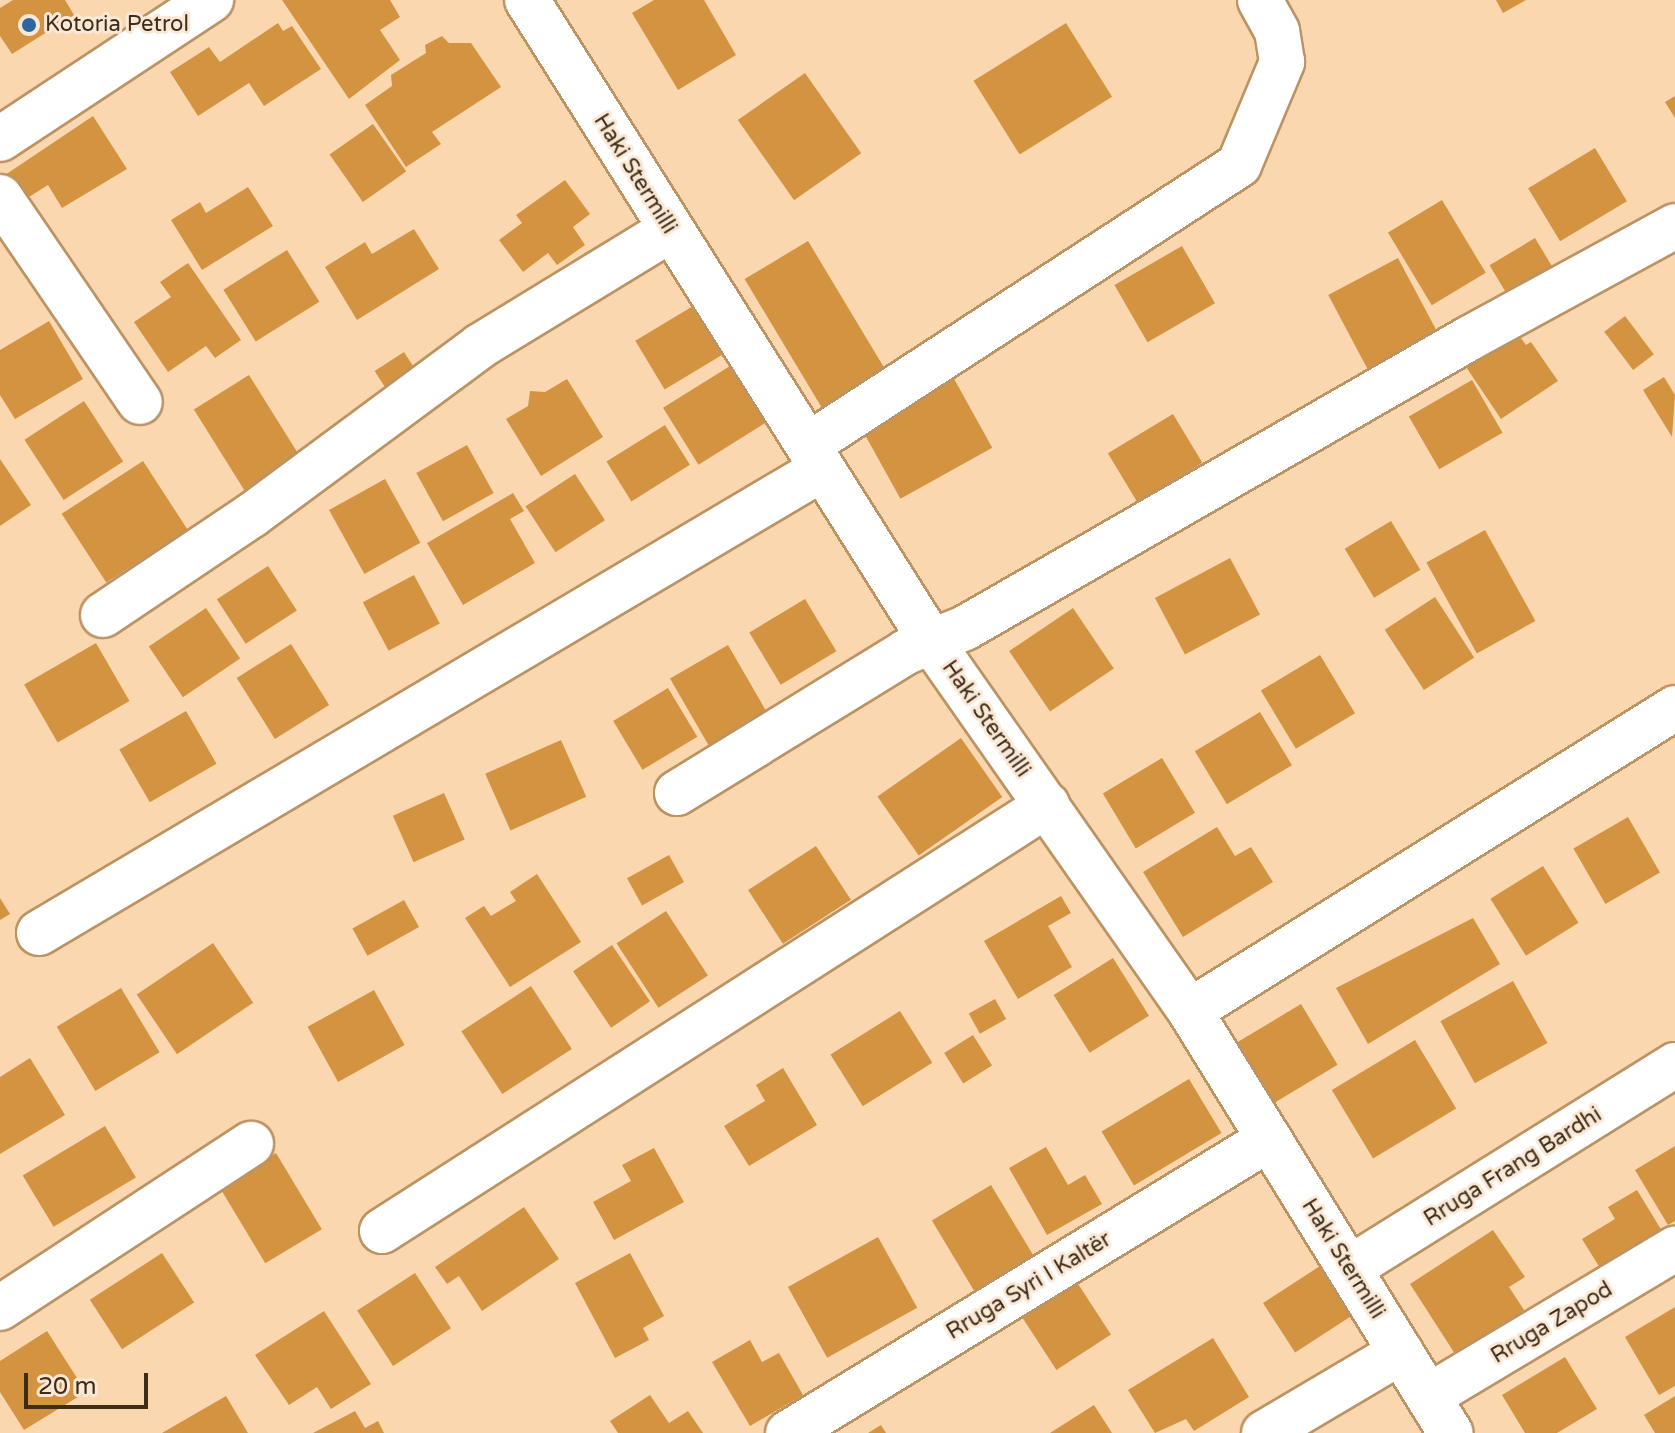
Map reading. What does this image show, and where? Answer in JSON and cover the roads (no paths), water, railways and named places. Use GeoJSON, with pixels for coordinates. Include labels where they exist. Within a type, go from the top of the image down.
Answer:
{"type":"FeatureCollection","features":[{"type":"Feature","properties":{"kind":"street"},"geometry":{"type":"LineString","coordinates":[[0,139],[211,0]]}},
{"type":"Feature","properties":{"kind":"street","name":"Haki Stermilli"},"geometry":{"type":"LineString","coordinates":[[527,0],[933,644],[1190,1011],[1451,1433]]}},
{"type":"Feature","properties":{"kind":"street"},"geometry":{"type":"LineString","coordinates":[[39,933],[815,457],[1239,165],[1282,62],[1277,31],[1260,0]]}},
{"type":"Feature","properties":{"kind":"street"},"geometry":{"type":"LineString","coordinates":[[0,197],[140,402]]}},
{"type":"Feature","properties":{"kind":"street"},"geometry":{"type":"LineString","coordinates":[[677,793],[906,652],[933,644],[1675,226]]}},
{"type":"Feature","properties":{"kind":"street"},"geometry":{"type":"LineString","coordinates":[[103,615],[252,515],[480,346],[670,230]]}},
{"type":"Feature","properties":{"kind":"street"},"geometry":{"type":"LineString","coordinates":[[1190,1011],[1675,708]]}},
{"type":"Feature","properties":{"kind":"street"},"geometry":{"type":"LineString","coordinates":[[382,1231],[1047,805]]}},
{"type":"Feature","properties":{"kind":"street","name":"Rruga Frang Bardhi"},"geometry":{"type":"LineString","coordinates":[[1350,1268],[1675,1065]]}},
{"type":"Feature","properties":{"kind":"street","name":"Rruga Syri I Kaltër"},"geometry":{"type":"LineString","coordinates":[[788,1433],[1269,1139]]}},
{"type":"Feature","properties":{"kind":"street"},"geometry":{"type":"LineString","coordinates":[[0,1308],[251,1144]]}},
{"type":"Feature","properties":{"kind":"street","name":"Rruga Zapod"},"geometry":{"type":"LineString","coordinates":[[1429,1396],[1675,1249]]}},
{"type":"Feature","properties":{"kind":"street"},"geometry":{"type":"LineString","coordinates":[[1264,1433],[1401,1352]]}},
{"type":"Feature","properties":{"kind":"place","name":"Kotoria Petrol"},"geometry":{"type":"Point","coordinates":[29,25]}}]}
